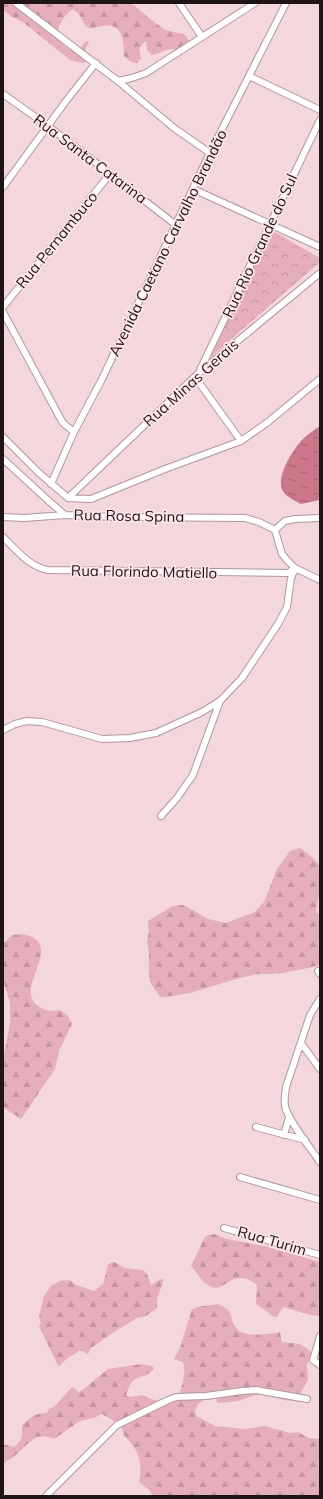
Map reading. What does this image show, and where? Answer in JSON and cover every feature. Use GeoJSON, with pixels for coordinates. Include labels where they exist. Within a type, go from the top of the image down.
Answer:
{"type":"FeatureCollection","features":[{"type":"Feature","properties":{"kind":"street"},"geometry":{"type":"LineString","coordinates":[[16,3],[96,63],[174,128],[210,153]]}},
{"type":"Feature","properties":{"kind":"street"},"geometry":{"type":"LineString","coordinates":[[179,3],[202,37]]}},
{"type":"Feature","properties":{"kind":"street"},"geometry":{"type":"LineString","coordinates":[[118,81],[146,73],[255,3]]}},
{"type":"Feature","properties":{"kind":"street","name":"Avenida Caetano Carvalho Brandão"},"geometry":{"type":"LineString","coordinates":[[50,484],[74,432],[101,381],[194,189],[210,153],[286,3]]}},
{"type":"Feature","properties":{"kind":"street"},"geometry":{"type":"LineString","coordinates":[[3,187],[66,100],[96,63]]}},
{"type":"Feature","properties":{"kind":"street"},"geometry":{"type":"LineString","coordinates":[[249,76],[320,110]]}},
{"type":"Feature","properties":{"kind":"street","name":"Rua Santa Catarina"},"geometry":{"type":"LineString","coordinates":[[3,94],[48,126],[176,225]]}},
{"type":"Feature","properties":{"kind":"street","name":"Rua Rio Grande do Sul"},"geometry":{"type":"LineString","coordinates":[[200,372],[320,120]]}},
{"type":"Feature","properties":{"kind":"street","name":"Rua Pernambuco"},"geometry":{"type":"LineString","coordinates":[[3,307],[110,174]]}},
{"type":"Feature","properties":{"kind":"street"},"geometry":{"type":"LineString","coordinates":[[194,189],[320,247]]}},
{"type":"Feature","properties":{"kind":"street","name":"Rua Minas Gerais"},"geometry":{"type":"LineString","coordinates":[[68,498],[200,372],[320,273]]}},
{"type":"Feature","properties":{"kind":"street"},"geometry":{"type":"LineString","coordinates":[[3,312],[59,416],[68,428],[74,432]]}},
{"type":"Feature","properties":{"kind":"street"},"geometry":{"type":"LineString","coordinates":[[195,377],[241,441]]}},
{"type":"Feature","properties":{"kind":"street"},"geometry":{"type":"LineString","coordinates":[[3,437],[50,484],[68,498],[91,499],[241,441],[268,422],[320,379]]}},
{"type":"Feature","properties":{"kind":"street","name":"Rua Rosa Spina"},"geometry":{"type":"LineString","coordinates":[[3,459],[65,515],[245,518],[259,522],[275,530]]}},
{"type":"Feature","properties":{"kind":"street"},"geometry":{"type":"LineString","coordinates":[[3,517],[24,518],[65,515]]}},
{"type":"Feature","properties":{"kind":"street"},"geometry":{"type":"LineString","coordinates":[[320,518],[285,521],[275,530],[282,554],[295,568],[320,580]]}},
{"type":"Feature","properties":{"kind":"street","name":"Rua Florindo Matiello"},"geometry":{"type":"LineString","coordinates":[[3,538],[35,566],[48,570],[288,573],[295,568]]}},
{"type":"Feature","properties":{"kind":"street"},"geometry":{"type":"LineString","coordinates":[[3,730],[27,720],[42,722],[102,739],[130,738],[156,733],[202,712],[220,701],[242,678],[278,624],[287,607],[291,578],[295,568]]}},
{"type":"Feature","properties":{"kind":"street"},"geometry":{"type":"LineString","coordinates":[[161,816],[180,794],[193,775],[220,701]]}},
{"type":"Feature","properties":{"kind":"street"},"geometry":{"type":"LineString","coordinates":[[320,999],[310,1015],[286,1088],[285,1107],[289,1117],[320,1162]]}},
{"type":"Feature","properties":{"kind":"street"},"geometry":{"type":"LineString","coordinates":[[301,1043],[320,1069]]}},
{"type":"Feature","properties":{"kind":"street"},"geometry":{"type":"LineString","coordinates":[[284,1134],[289,1117]]}},
{"type":"Feature","properties":{"kind":"street"},"geometry":{"type":"LineString","coordinates":[[256,1127],[305,1140]]}},
{"type":"Feature","properties":{"kind":"street"},"geometry":{"type":"LineString","coordinates":[[240,1177],[320,1200]]}},
{"type":"Feature","properties":{"kind":"street","name":"Rua Turim"},"geometry":{"type":"LineString","coordinates":[[224,1228],[320,1254]]}},
{"type":"Feature","properties":{"kind":"street"},"geometry":{"type":"LineString","coordinates":[[320,1336],[313,1360],[320,1365]]}},
{"type":"Feature","properties":{"kind":"street"},"geometry":{"type":"LineString","coordinates":[[46,1496],[117,1425],[166,1401],[176,1398],[256,1390],[307,1399]]}},
{"type":"Feature","properties":{"kind":"green space"},"geometry":{"type":"Polygon","coordinates":[[[3,3],[131,3],[165,30],[183,34],[187,37],[189,43],[174,50],[169,49],[152,55],[147,50],[145,41],[139,49],[141,59],[137,63],[131,62],[124,56],[123,38],[118,29],[108,25],[89,28],[86,26],[79,14],[73,9],[64,17],[58,33],[61,43],[67,48],[78,52],[84,43],[87,41],[89,42],[86,48],[86,62],[82,63],[70,60],[23,22],[12,17],[3,10],[3,3]]]}},
{"type":"Feature","properties":{"kind":"green space"},"geometry":{"type":"Polygon","coordinates":[[[269,229],[320,258],[320,262],[207,360],[269,229]]]}},
{"type":"Feature","properties":{"kind":"green space"},"geometry":{"type":"Polygon","coordinates":[[[300,848],[315,859],[319,865],[321,873],[321,884],[316,912],[320,915],[320,965],[284,973],[255,974],[184,994],[160,997],[150,982],[149,952],[147,942],[149,931],[148,921],[173,906],[184,905],[208,919],[226,923],[255,912],[264,902],[277,869],[290,851],[300,848]]]}},
{"type":"Feature","properties":{"kind":"green space"},"geometry":{"type":"Polygon","coordinates":[[[21,934],[34,938],[40,946],[41,955],[31,987],[31,997],[37,1005],[45,1010],[60,1010],[68,1016],[72,1024],[59,1051],[55,1069],[21,1119],[3,1107],[3,1061],[10,1023],[10,1003],[3,980],[3,944],[12,935],[21,934]]]}},
{"type":"Feature","properties":{"kind":"green space"},"geometry":{"type":"Polygon","coordinates":[[[214,1234],[227,1239],[264,1246],[320,1262],[320,1316],[310,1315],[284,1307],[278,1316],[274,1317],[256,1304],[257,1285],[241,1278],[230,1281],[221,1287],[216,1288],[208,1285],[191,1266],[205,1237],[214,1234]]]}},
{"type":"Feature","properties":{"kind":"green space"},"geometry":{"type":"Polygon","coordinates":[[[114,1262],[125,1268],[143,1270],[147,1274],[151,1285],[164,1279],[157,1299],[157,1308],[146,1316],[137,1318],[114,1332],[91,1348],[88,1354],[78,1351],[58,1366],[39,1326],[41,1323],[39,1317],[44,1296],[51,1286],[60,1281],[70,1280],[76,1285],[94,1291],[103,1284],[108,1265],[114,1262]]]}},
{"type":"Feature","properties":{"kind":"green space"},"geometry":{"type":"Polygon","coordinates":[[[218,1304],[229,1311],[233,1323],[241,1332],[254,1335],[280,1332],[282,1342],[300,1344],[308,1349],[311,1352],[311,1357],[307,1364],[308,1380],[300,1394],[303,1401],[284,1400],[265,1392],[238,1401],[218,1403],[216,1400],[221,1393],[218,1390],[198,1404],[195,1411],[196,1416],[215,1426],[244,1429],[265,1426],[290,1433],[298,1432],[309,1438],[317,1439],[320,1437],[320,1496],[153,1496],[149,1490],[139,1482],[141,1468],[139,1459],[134,1447],[124,1434],[122,1422],[114,1421],[102,1414],[94,1418],[80,1421],[54,1439],[44,1436],[34,1438],[13,1457],[3,1463],[3,1445],[14,1447],[19,1442],[22,1433],[22,1426],[28,1420],[33,1416],[47,1413],[49,1409],[55,1406],[71,1388],[73,1387],[80,1392],[108,1369],[141,1364],[152,1366],[154,1369],[131,1383],[126,1396],[130,1397],[142,1395],[154,1400],[173,1403],[180,1392],[184,1373],[183,1362],[174,1359],[180,1348],[192,1309],[218,1304]]]}},
{"type":"Feature","properties":{"kind":"water"},"geometry":{"type":"Polygon","coordinates":[[[320,426],[320,500],[301,504],[285,494],[282,488],[282,474],[289,457],[294,450],[307,435],[320,426]]]}}]}
